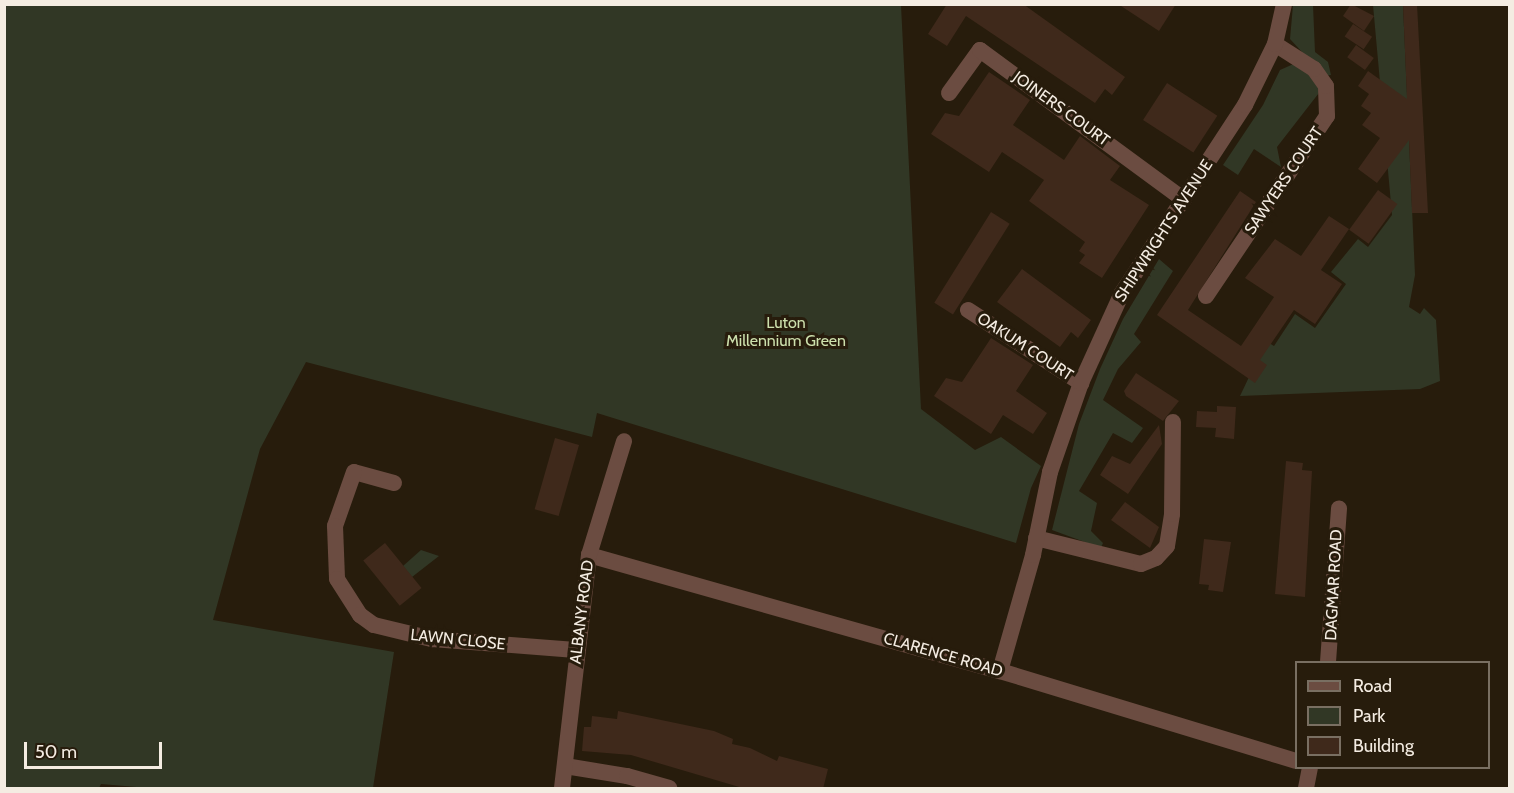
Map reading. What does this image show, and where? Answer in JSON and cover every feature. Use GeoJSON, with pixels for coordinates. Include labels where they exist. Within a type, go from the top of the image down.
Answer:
{"type":"FeatureCollection","features":[{"type":"Feature","properties":{"kind":"street","name":"SHIPWRIGHTS AVENUE"},"geometry":{"type":"LineString","coordinates":[[1000,671],[1036,538],[1050,472],[1081,383],[1122,293],[1245,105],[1275,44],[1284,4]]}},
{"type":"Feature","properties":{"kind":"street","name":"SAWYERS COURT"},"geometry":{"type":"LineString","coordinates":[[1206,296],[1327,116],[1326,86],[1314,69],[1275,44]]}},
{"type":"Feature","properties":{"kind":"street","name":"JOINERS COURT"},"geometry":{"type":"LineString","coordinates":[[949,93],[980,50],[1184,200]]}},
{"type":"Feature","properties":{"kind":"street","name":"OAKUM COURT"},"geometry":{"type":"LineString","coordinates":[[968,310],[1081,383]]}},
{"type":"Feature","properties":{"kind":"street"},"geometry":{"type":"LineString","coordinates":[[1036,538],[1141,564],[1156,558],[1167,546],[1172,514],[1173,422]]}},
{"type":"Feature","properties":{"kind":"street","name":"ALBANY ROAD"},"geometry":{"type":"LineString","coordinates":[[562,789],[576,650],[589,555],[624,441]]}},
{"type":"Feature","properties":{"kind":"street","name":"LAWN CLOSE"},"geometry":{"type":"LineString","coordinates":[[394,483],[354,472],[335,526],[337,579],[360,615],[374,625],[432,639],[576,650]]}},
{"type":"Feature","properties":{"kind":"street","name":"DAGMAR ROAD"},"geometry":{"type":"LineString","coordinates":[[1328,661],[1339,508]]}},
{"type":"Feature","properties":{"kind":"street","name":"CLARENCE ROAD"},"geometry":{"type":"LineString","coordinates":[[589,555],[1000,671],[1295,761]]}},
{"type":"Feature","properties":{"kind":"street"},"geometry":{"type":"LineString","coordinates":[[564,766],[627,776],[669,789]]}},
{"type":"Feature","properties":{"kind":"street"},"geometry":{"type":"LineString","coordinates":[[1306,789],[1310,769]]}},
{"type":"Feature","properties":{"kind":"green space","name":"Luton Millennium Green"},"geometry":{"type":"Polygon","coordinates":[[[5,4],[901,5],[921,409],[975,450],[1001,437],[1041,466],[1031,488],[1016,543],[597,413],[592,437],[306,362],[260,449],[213,620],[394,652],[373,788],[148,788],[101,784],[99,788],[5,788],[5,4]]]}},
{"type":"Feature","properties":{"kind":"green space"},"geometry":{"type":"Polygon","coordinates":[[[1293,5],[1313,5],[1315,52],[1328,62],[1331,75],[1324,76],[1290,39],[1293,5]]]}},
{"type":"Feature","properties":{"kind":"green space"},"geometry":{"type":"Polygon","coordinates":[[[1373,5],[1403,5],[1415,275],[1409,307],[1420,314],[1424,308],[1436,320],[1440,381],[1420,389],[1240,396],[1259,356],[1269,343],[1274,346],[1295,314],[1315,328],[1346,284],[1331,272],[1358,239],[1368,247],[1392,215],[1373,5]]]}},
{"type":"Feature","properties":{"kind":"green space"},"geometry":{"type":"Polygon","coordinates":[[[1298,62],[1322,89],[1277,147],[1281,167],[1254,149],[1238,175],[1223,165],[1263,105],[1280,70],[1298,62]]]}},
{"type":"Feature","properties":{"kind":"green space"},"geometry":{"type":"Polygon","coordinates":[[[1159,259],[1173,271],[1134,334],[1141,342],[1118,369],[1103,400],[1143,428],[1132,443],[1113,433],[1079,491],[1097,503],[1091,531],[1103,543],[1101,548],[1052,530],[1079,424],[1100,369],[1123,319],[1159,259]]]}},
{"type":"Feature","properties":{"kind":"green space"},"geometry":{"type":"Polygon","coordinates":[[[421,550],[439,556],[412,577],[403,566],[421,550]]]}},
{"type":"Feature","properties":{"kind":"building"},"geometry":{"type":"Polygon","coordinates":[[[947,4],[1023,4],[1125,77],[1112,95],[1105,89],[1095,103],[966,16],[947,46],[928,34],[947,4]]]}},
{"type":"Feature","properties":{"kind":"building"},"geometry":{"type":"Polygon","coordinates":[[[1118,4],[1176,4],[1159,31],[1118,4]]]}},
{"type":"Feature","properties":{"kind":"building"},"geometry":{"type":"Polygon","coordinates":[[[1351,4],[1374,16],[1364,31],[1343,16],[1351,4]]]}},
{"type":"Feature","properties":{"kind":"building"},"geometry":{"type":"Polygon","coordinates":[[[1403,4],[1417,4],[1428,213],[1412,213],[1409,140],[1377,183],[1358,169],[1380,138],[1362,125],[1371,113],[1361,106],[1369,94],[1358,86],[1368,71],[1407,99],[1403,4]]]}},
{"type":"Feature","properties":{"kind":"building"},"geometry":{"type":"Polygon","coordinates":[[[1353,24],[1372,37],[1364,49],[1345,36],[1353,24]]]}},
{"type":"Feature","properties":{"kind":"building"},"geometry":{"type":"Polygon","coordinates":[[[1356,45],[1374,58],[1365,70],[1347,57],[1356,45]]]}},
{"type":"Feature","properties":{"kind":"building"},"geometry":{"type":"Polygon","coordinates":[[[989,72],[1030,100],[1013,125],[1064,160],[1080,136],[1120,166],[1110,180],[1149,205],[1102,278],[1079,263],[1085,255],[1079,251],[1085,242],[1029,201],[1044,180],[1002,152],[989,172],[931,134],[945,113],[959,116],[989,72]]]}},
{"type":"Feature","properties":{"kind":"building"},"geometry":{"type":"Polygon","coordinates":[[[1167,83],[1217,116],[1193,153],[1143,120],[1167,83]]]}},
{"type":"Feature","properties":{"kind":"building"},"geometry":{"type":"Polygon","coordinates":[[[1378,190],[1397,204],[1369,244],[1349,230],[1378,190]]]}},
{"type":"Feature","properties":{"kind":"building"},"geometry":{"type":"Polygon","coordinates":[[[1240,191],[1256,202],[1188,310],[1241,346],[1274,297],[1245,278],[1275,239],[1301,256],[1329,216],[1349,229],[1321,270],[1342,284],[1315,324],[1294,310],[1260,360],[1267,365],[1255,383],[1157,315],[1240,191]]]}},
{"type":"Feature","properties":{"kind":"building"},"geometry":{"type":"Polygon","coordinates":[[[991,212],[1010,224],[953,314],[934,303],[991,212]]]}},
{"type":"Feature","properties":{"kind":"building"},"geometry":{"type":"Polygon","coordinates":[[[1022,269],[1091,320],[1078,338],[1071,332],[1060,347],[997,302],[1022,269]]]}},
{"type":"Feature","properties":{"kind":"building"},"geometry":{"type":"Polygon","coordinates":[[[991,338],[1033,365],[1016,391],[1047,413],[1033,434],[1003,415],[991,434],[934,396],[946,378],[962,382],[991,338]]]}},
{"type":"Feature","properties":{"kind":"building"},"geometry":{"type":"Polygon","coordinates":[[[1136,373],[1179,401],[1163,421],[1126,396],[1124,391],[1136,373]]]}},
{"type":"Feature","properties":{"kind":"building"},"geometry":{"type":"Polygon","coordinates":[[[1217,406],[1236,407],[1234,439],[1215,437],[1216,428],[1196,427],[1197,411],[1217,412],[1217,406]]]}},
{"type":"Feature","properties":{"kind":"building"},"geometry":{"type":"Polygon","coordinates":[[[1159,425],[1162,444],[1128,494],[1100,475],[1112,456],[1130,464],[1159,425]]]}},
{"type":"Feature","properties":{"kind":"building"},"geometry":{"type":"Polygon","coordinates":[[[555,438],[579,445],[559,516],[535,509],[555,438]]]}},
{"type":"Feature","properties":{"kind":"building"},"geometry":{"type":"Polygon","coordinates":[[[1286,461],[1303,463],[1302,470],[1312,471],[1305,597],[1275,594],[1286,461]]]}},
{"type":"Feature","properties":{"kind":"building"},"geometry":{"type":"Polygon","coordinates":[[[1125,502],[1159,527],[1150,548],[1111,520],[1125,502]]]}},
{"type":"Feature","properties":{"kind":"building"},"geometry":{"type":"Polygon","coordinates":[[[1204,539],[1231,542],[1223,592],[1208,590],[1209,585],[1199,584],[1204,539]]]}},
{"type":"Feature","properties":{"kind":"building"},"geometry":{"type":"Polygon","coordinates":[[[385,543],[422,588],[400,606],[363,561],[385,543]]]}},
{"type":"Feature","properties":{"kind":"building"},"geometry":{"type":"Polygon","coordinates":[[[618,711],[714,731],[733,739],[732,744],[750,748],[777,761],[779,756],[828,769],[823,789],[746,789],[631,755],[582,751],[584,727],[591,727],[592,716],[617,719],[618,711]]]}}]}
